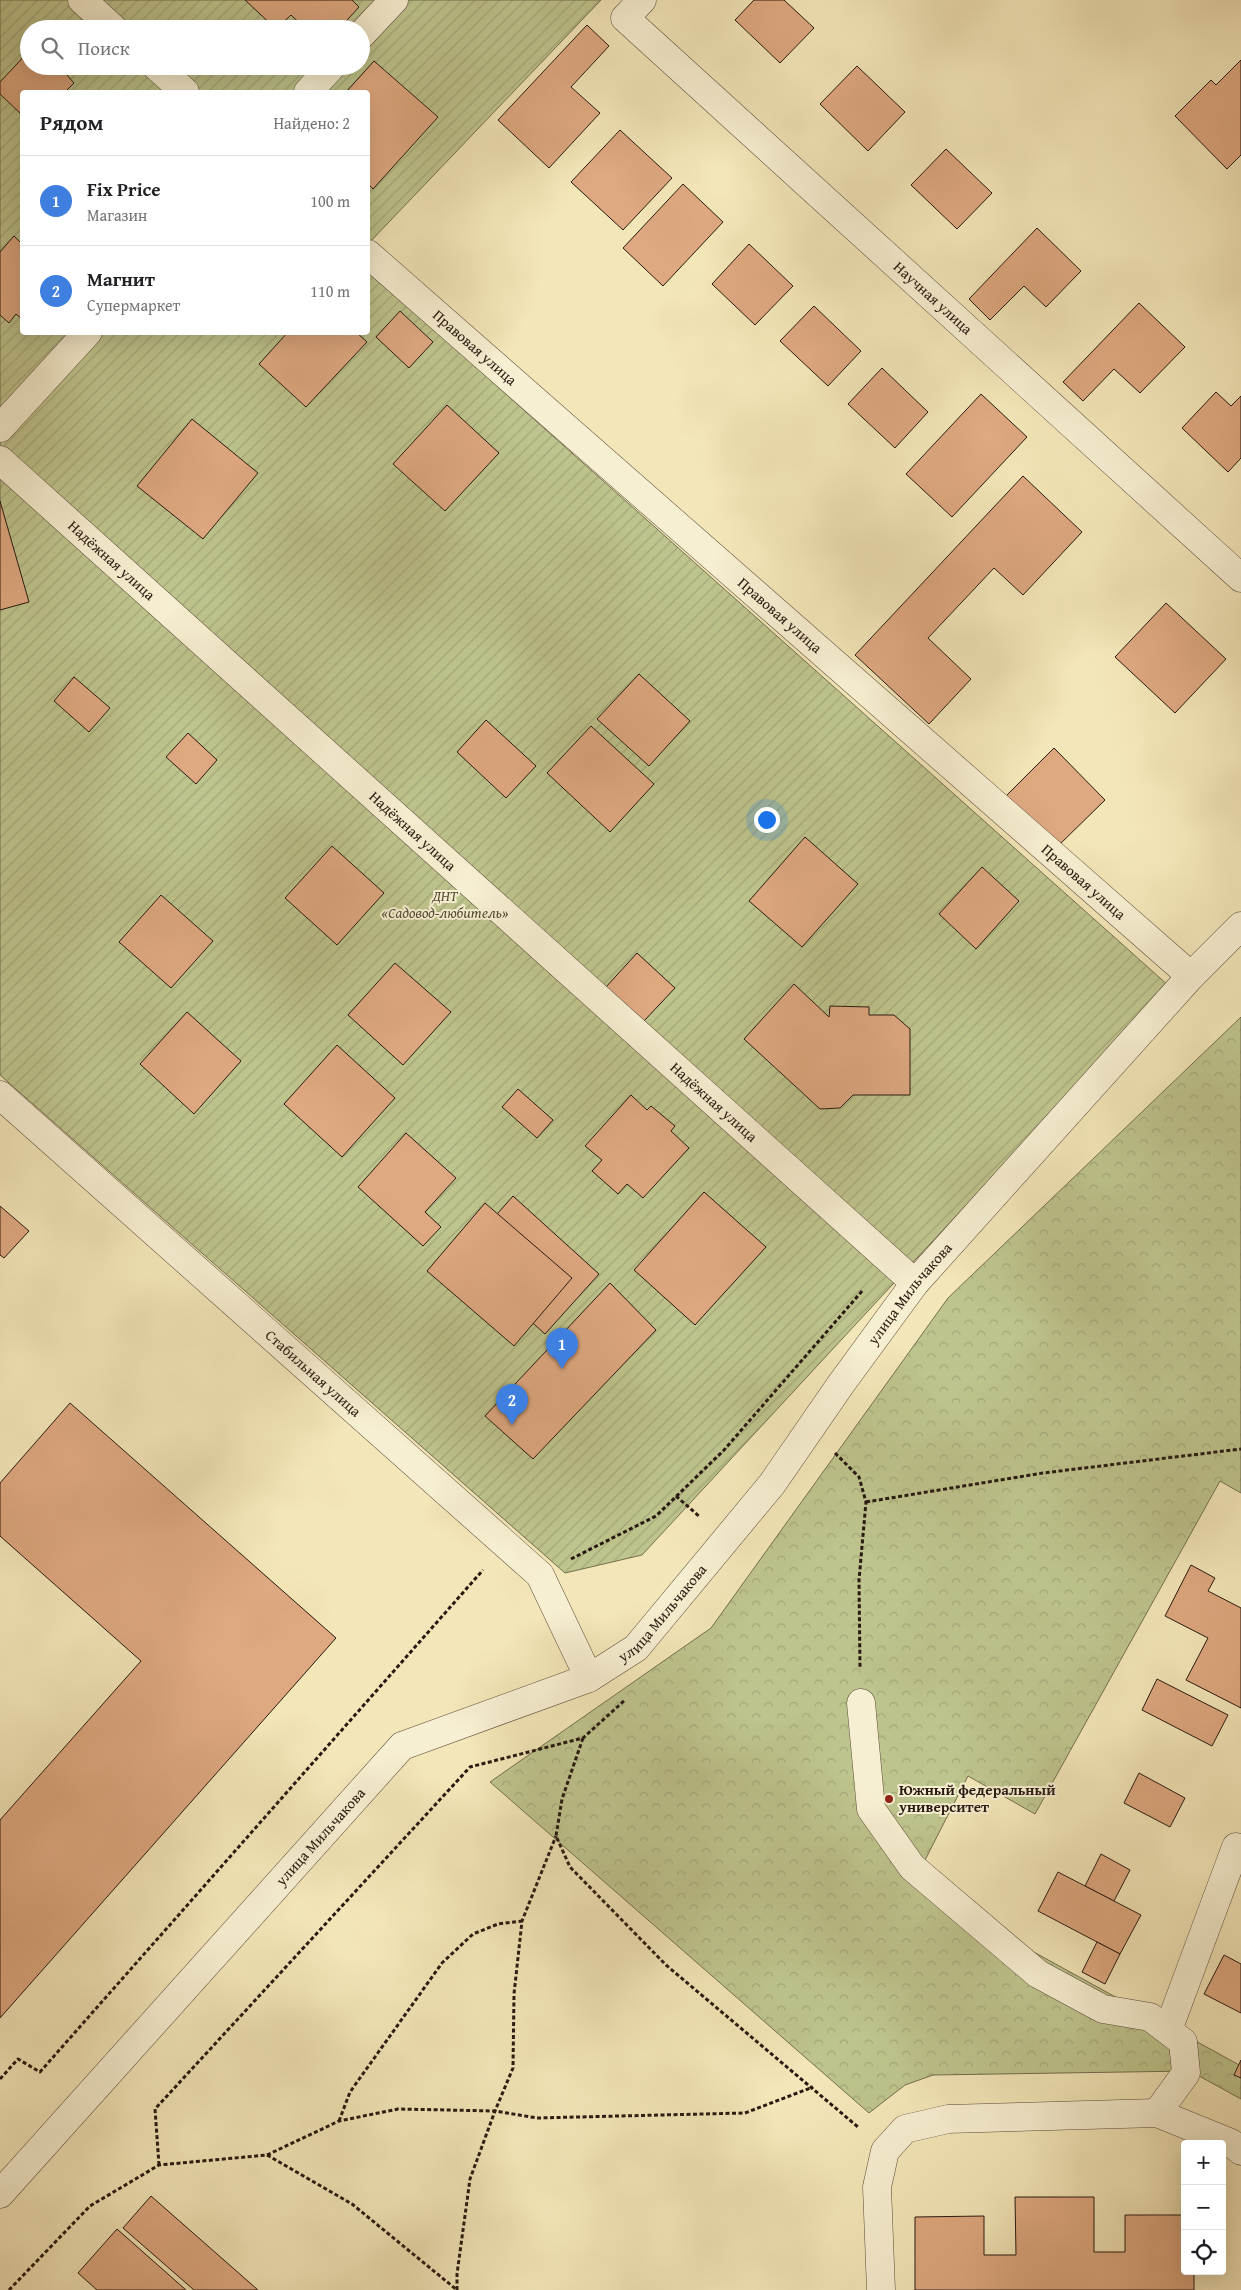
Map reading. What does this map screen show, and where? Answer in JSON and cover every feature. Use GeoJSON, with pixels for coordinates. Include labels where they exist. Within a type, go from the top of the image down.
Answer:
{"type":"FeatureCollection","features":[{"type":"Feature","properties":{"kind":"street"},"geometry":{"type":"LineString","coordinates":[[82,0],[104,20]]}},
{"type":"Feature","properties":{"kind":"street"},"geometry":{"type":"LineString","coordinates":[[370,25],[394,0]]}},
{"type":"Feature","properties":{"kind":"street","name":"Научная улица"},"geometry":{"type":"LineString","coordinates":[[633,9],[1241,578]]}},
{"type":"Feature","properties":{"kind":"street"},"geometry":{"type":"LineString","coordinates":[[166,75],[183,90]]}},
{"type":"Feature","properties":{"kind":"street"},"geometry":{"type":"LineString","coordinates":[[310,90],[324,75]]}},
{"type":"Feature","properties":{"kind":"street","name":"Правовая улица"},"geometry":{"type":"LineString","coordinates":[[370,256],[1191,976]]}},
{"type":"Feature","properties":{"kind":"street"},"geometry":{"type":"LineString","coordinates":[[0,428],[85,335]]}},
{"type":"Feature","properties":{"kind":"street","name":"Надёжная улица"},"geometry":{"type":"LineString","coordinates":[[0,460],[915,1283]]}},
{"type":"Feature","properties":{"kind":"street","name":"улица Мильчакова"},"geometry":{"type":"LineString","coordinates":[[0,2194],[402,1746],[589,1678],[636,1648],[772,1484],[841,1384],[915,1283],[1191,976],[1241,926]]}},
{"type":"Feature","properties":{"kind":"street","name":"Стабильная улица"},"geometry":{"type":"LineString","coordinates":[[0,1095],[540,1576],[589,1678]]}},
{"type":"Feature","properties":{"kind":"street"},"geometry":{"type":"LineString","coordinates":[[861,1703],[871,1809],[912,1867],[1038,1974],[1102,2009],[1150,2017],[1182,2042],[1186,2073],[1157,2113]]}},
{"type":"Feature","properties":{"kind":"street"},"geometry":{"type":"LineString","coordinates":[[1168,2030],[1236,1847]]}},
{"type":"Feature","properties":{"kind":"street"},"geometry":{"type":"LineString","coordinates":[[881,2290],[877,2187],[885,2151],[905,2129],[948,2118],[1157,2113],[1231,2143],[1241,2151]]}},
{"type":"Feature","properties":{"kind":"path"},"geometry":{"type":"LineString","coordinates":[[540,1576],[656,1516],[724,1450],[890,1260]]}},
{"type":"Feature","properties":{"kind":"path"},"geometry":{"type":"LineString","coordinates":[[866,1502],[1043,1472],[1241,1449]]}},
{"type":"Feature","properties":{"kind":"path"},"geometry":{"type":"LineString","coordinates":[[832,1450],[859,1477],[866,1502],[859,1580],[861,1703]]}},
{"type":"Feature","properties":{"kind":"path"},"geometry":{"type":"LineString","coordinates":[[0,2079],[18,2059],[40,2072],[506,1545]]}},
{"type":"Feature","properties":{"kind":"path"},"geometry":{"type":"LineString","coordinates":[[159,2165],[155,2109],[470,1767],[583,1738],[631,1695]]}},
{"type":"Feature","properties":{"kind":"path"},"geometry":{"type":"LineString","coordinates":[[457,2290],[457,2274],[470,2179],[495,2111],[514,2068],[514,1994],[522,1921],[556,1836],[562,1799],[583,1738]]}},
{"type":"Feature","properties":{"kind":"path"},"geometry":{"type":"LineString","coordinates":[[556,1836],[570,1867],[666,1965],[813,2087],[885,2151]]}},
{"type":"Feature","properties":{"kind":"path"},"geometry":{"type":"LineString","coordinates":[[339,2121],[350,2092],[442,1963],[473,1934],[498,1924],[522,1921]]}},
{"type":"Feature","properties":{"kind":"path"},"geometry":{"type":"LineString","coordinates":[[9,2290],[90,2206],[159,2165],[267,2155],[339,2121],[398,2109],[495,2111],[537,2118],[745,2113],[813,2087]]}},
{"type":"Feature","properties":{"kind":"path"},"geometry":{"type":"LineString","coordinates":[[267,2155],[352,2204],[457,2290]]}},
{"type":"Feature","properties":{"kind":"green space","name":"ДНТ «Садовод-любитель»"},"geometry":{"type":"Polygon","coordinates":[[[0,0],[601,0],[370,242],[370,90],[20,90],[20,335],[370,335],[370,273],[1169,986],[642,1555],[565,1573],[0,1075],[0,0]]]}},
{"type":"Feature","properties":{"kind":"green space"},"geometry":{"type":"Polygon","coordinates":[[[1241,1017],[1241,1493],[1220,1481],[1035,1814],[968,1776],[924,1862],[981,1923],[1241,2066],[1241,2099],[1190,2071],[933,2075],[905,2085],[869,2113],[490,1782],[711,1628],[948,1298],[1241,1017]]]}},
{"type":"Feature","properties":{"kind":"building"},"geometry":{"type":"Polygon","coordinates":[[[245,0],[352,0],[359,7],[347,20],[296,20],[291,15],[286,20],[266,20],[245,0]]]}},
{"type":"Feature","properties":{"kind":"building"},"geometry":{"type":"Polygon","coordinates":[[[754,0],[784,0],[814,28],[780,63],[735,20],[754,0]]]}},
{"type":"Feature","properties":{"kind":"building"},"geometry":{"type":"Polygon","coordinates":[[[587,25],[609,46],[571,87],[600,113],[549,168],[498,120],[587,25]]]}},
{"type":"Feature","properties":{"kind":"building"},"geometry":{"type":"Polygon","coordinates":[[[1241,60],[1241,155],[1227,169],[1175,116],[1211,80],[1216,85],[1241,60]]]}},
{"type":"Feature","properties":{"kind":"building"},"geometry":{"type":"Polygon","coordinates":[[[20,61],[20,75],[67,75],[74,83],[67,90],[20,90],[20,113],[0,94],[0,82],[20,61]]]}},
{"type":"Feature","properties":{"kind":"building"},"geometry":{"type":"Polygon","coordinates":[[[374,61],[438,117],[373,189],[370,186],[370,90],[348,90],[361,75],[370,75],[370,65],[374,61]]]}},
{"type":"Feature","properties":{"kind":"building"},"geometry":{"type":"Polygon","coordinates":[[[857,66],[905,112],[868,151],[820,104],[857,66]]]}},
{"type":"Feature","properties":{"kind":"building"},"geometry":{"type":"Polygon","coordinates":[[[620,130],[672,178],[623,230],[571,182],[620,130]]]}},
{"type":"Feature","properties":{"kind":"building"},"geometry":{"type":"Polygon","coordinates":[[[946,149],[992,193],[957,229],[911,185],[946,149]]]}},
{"type":"Feature","properties":{"kind":"building"},"geometry":{"type":"Polygon","coordinates":[[[683,184],[723,222],[663,286],[623,248],[683,184]]]}},
{"type":"Feature","properties":{"kind":"building"},"geometry":{"type":"Polygon","coordinates":[[[1037,228],[1081,271],[1046,307],[1024,286],[990,320],[969,299],[1037,228]]]}},
{"type":"Feature","properties":{"kind":"building"},"geometry":{"type":"Polygon","coordinates":[[[14,236],[20,242],[20,317],[16,314],[9,323],[0,315],[0,252],[14,236]]]}},
{"type":"Feature","properties":{"kind":"building"},"geometry":{"type":"Polygon","coordinates":[[[749,244],[793,286],[755,325],[712,284],[749,244]]]}},
{"type":"Feature","properties":{"kind":"building"},"geometry":{"type":"Polygon","coordinates":[[[1139,303],[1185,347],[1140,393],[1114,369],[1083,401],[1063,382],[1139,303]]]}},
{"type":"Feature","properties":{"kind":"building"},"geometry":{"type":"Polygon","coordinates":[[[814,306],[861,351],[828,386],[780,341],[814,306]]]}},
{"type":"Feature","properties":{"kind":"building"},"geometry":{"type":"Polygon","coordinates":[[[400,311],[433,342],[409,368],[376,337],[400,311]]]}},
{"type":"Feature","properties":{"kind":"building"},"geometry":{"type":"Polygon","coordinates":[[[285,335],[359,335],[367,342],[306,407],[259,364],[285,335]]]}},
{"type":"Feature","properties":{"kind":"building"},"geometry":{"type":"Polygon","coordinates":[[[882,368],[928,412],[895,448],[848,404],[882,368]]]}},
{"type":"Feature","properties":{"kind":"building"},"geometry":{"type":"Polygon","coordinates":[[[1216,392],[1231,406],[1241,396],[1241,458],[1228,472],[1182,428],[1216,392]]]}},
{"type":"Feature","properties":{"kind":"building"},"geometry":{"type":"Polygon","coordinates":[[[981,394],[1027,437],[952,517],[906,474],[981,394]]]}},
{"type":"Feature","properties":{"kind":"building"},"geometry":{"type":"Polygon","coordinates":[[[447,405],[499,453],[445,511],[393,464],[447,405]]]}},
{"type":"Feature","properties":{"kind":"building"},"geometry":{"type":"Polygon","coordinates":[[[192,419],[258,473],[203,539],[137,486],[192,419]]]}},
{"type":"Feature","properties":{"kind":"building"},"geometry":{"type":"Polygon","coordinates":[[[1023,476],[1082,532],[1023,595],[994,568],[928,638],[971,679],[929,724],[855,655],[1023,476]]]}},
{"type":"Feature","properties":{"kind":"building"},"geometry":{"type":"Polygon","coordinates":[[[0,501],[29,602],[0,610],[0,501]]]}},
{"type":"Feature","properties":{"kind":"building"},"geometry":{"type":"Polygon","coordinates":[[[1166,603],[1226,659],[1175,713],[1115,657],[1166,603]]]}},
{"type":"Feature","properties":{"kind":"building"},"geometry":{"type":"Polygon","coordinates":[[[639,674],[690,721],[649,766],[597,719],[639,674]]]}},
{"type":"Feature","properties":{"kind":"building"},"geometry":{"type":"Polygon","coordinates":[[[74,677],[110,708],[89,732],[54,701],[74,677]]]}},
{"type":"Feature","properties":{"kind":"building"},"geometry":{"type":"Polygon","coordinates":[[[486,720],[536,766],[506,798],[457,752],[486,720]]]}},
{"type":"Feature","properties":{"kind":"building"},"geometry":{"type":"Polygon","coordinates":[[[591,726],[654,784],[610,832],[547,773],[591,726]]]}},
{"type":"Feature","properties":{"kind":"building"},"geometry":{"type":"Polygon","coordinates":[[[188,733],[217,760],[196,784],[166,757],[188,733]]]}},
{"type":"Feature","properties":{"kind":"building"},"geometry":{"type":"Polygon","coordinates":[[[1054,748],[1105,800],[1056,848],[1006,796],[1054,748]]]}},
{"type":"Feature","properties":{"kind":"building"},"geometry":{"type":"Polygon","coordinates":[[[805,837],[858,884],[802,947],[749,901],[805,837]]]}},
{"type":"Feature","properties":{"kind":"building"},"geometry":{"type":"Polygon","coordinates":[[[332,846],[384,893],[337,945],[285,898],[332,846]]]}},
{"type":"Feature","properties":{"kind":"building"},"geometry":{"type":"Polygon","coordinates":[[[982,867],[1019,901],[976,949],[939,914],[982,867]]]}},
{"type":"Feature","properties":{"kind":"building"},"geometry":{"type":"Polygon","coordinates":[[[161,895],[213,941],[171,988],[119,942],[161,895]]]}},
{"type":"Feature","properties":{"kind":"building"},"geometry":{"type":"Polygon","coordinates":[[[637,953],[675,988],[644,1021],[606,987],[637,953]]]}},
{"type":"Feature","properties":{"kind":"building"},"geometry":{"type":"Polygon","coordinates":[[[395,963],[451,1012],[403,1065],[348,1015],[395,963]]]}},
{"type":"Feature","properties":{"kind":"building"},"geometry":{"type":"Polygon","coordinates":[[[794,984],[829,1017],[830,1006],[869,1007],[869,1015],[894,1015],[910,1029],[910,1095],[853,1095],[840,1108],[820,1109],[744,1039],[794,984]]]}},
{"type":"Feature","properties":{"kind":"building"},"geometry":{"type":"Polygon","coordinates":[[[187,1012],[241,1061],[194,1114],[140,1064],[187,1012]]]}},
{"type":"Feature","properties":{"kind":"building"},"geometry":{"type":"Polygon","coordinates":[[[337,1045],[395,1098],[342,1157],[284,1104],[337,1045]]]}},
{"type":"Feature","properties":{"kind":"building"},"geometry":{"type":"Polygon","coordinates":[[[518,1089],[553,1120],[537,1138],[502,1107],[518,1089]]]}},
{"type":"Feature","properties":{"kind":"building"},"geometry":{"type":"Polygon","coordinates":[[[631,1095],[647,1110],[651,1106],[675,1126],[671,1131],[689,1148],[643,1198],[627,1184],[618,1194],[592,1171],[602,1160],[585,1146],[631,1095]]]}},
{"type":"Feature","properties":{"kind":"building"},"geometry":{"type":"Polygon","coordinates":[[[406,1133],[456,1178],[425,1212],[441,1227],[423,1246],[358,1187],[406,1133]]]}},
{"type":"Feature","properties":{"kind":"building"},"geometry":{"type":"Polygon","coordinates":[[[704,1192],[766,1247],[695,1325],[634,1270],[704,1192]]]}},
{"type":"Feature","properties":{"kind":"building"},"geometry":{"type":"Polygon","coordinates":[[[513,1196],[599,1274],[545,1334],[515,1307],[519,1303],[477,1265],[475,1239],[513,1196]]]}},
{"type":"Feature","properties":{"kind":"building"},"geometry":{"type":"Polygon","coordinates":[[[485,1203],[572,1278],[514,1346],[427,1271],[485,1203]]]}},
{"type":"Feature","properties":{"kind":"building"},"geometry":{"type":"Polygon","coordinates":[[[0,1206],[29,1231],[4,1258],[0,1255],[0,1206]]]}},
{"type":"Feature","properties":{"kind":"building"},"geometry":{"type":"Polygon","coordinates":[[[610,1283],[656,1330],[533,1459],[485,1416],[610,1283]]]}},
{"type":"Feature","properties":{"kind":"building"},"geometry":{"type":"Polygon","coordinates":[[[70,1403],[336,1638],[0,2018],[0,1820],[141,1661],[0,1536],[0,1483],[70,1403]]]}},
{"type":"Feature","properties":{"kind":"building"},"geometry":{"type":"Polygon","coordinates":[[[1191,1565],[1215,1578],[1208,1591],[1241,1608],[1241,1708],[1186,1680],[1208,1638],[1165,1616],[1191,1565]]]}},
{"type":"Feature","properties":{"kind":"building"},"geometry":{"type":"Polygon","coordinates":[[[1157,1679],[1228,1715],[1212,1746],[1142,1710],[1157,1679]]]}},
{"type":"Feature","properties":{"kind":"building"},"geometry":{"type":"Polygon","coordinates":[[[1139,1773],[1185,1798],[1170,1827],[1124,1803],[1139,1773]]]}},
{"type":"Feature","properties":{"kind":"building"},"geometry":{"type":"Polygon","coordinates":[[[1101,1854],[1130,1870],[1114,1901],[1085,1886],[1101,1854]]]}},
{"type":"Feature","properties":{"kind":"building"},"geometry":{"type":"Polygon","coordinates":[[[1058,1872],[1141,1915],[1120,1954],[1038,1911],[1058,1872]]]}},
{"type":"Feature","properties":{"kind":"building"},"geometry":{"type":"Polygon","coordinates":[[[1097,1942],[1120,1954],[1105,1984],[1082,1972],[1097,1942]]]}},
{"type":"Feature","properties":{"kind":"building"},"geometry":{"type":"Polygon","coordinates":[[[1224,1955],[1241,1964],[1241,2013],[1204,1994],[1224,1955]]]}},
{"type":"Feature","properties":{"kind":"building"},"geometry":{"type":"Polygon","coordinates":[[[1241,2060],[1241,2078],[1234,2075],[1241,2060]]]}},
{"type":"Feature","properties":{"kind":"building"},"geometry":{"type":"Polygon","coordinates":[[[151,2196],[258,2290],[194,2290],[123,2228],[151,2196]]]}},
{"type":"Feature","properties":{"kind":"building"},"geometry":{"type":"Polygon","coordinates":[[[1015,2197],[1094,2197],[1094,2252],[1125,2252],[1125,2215],[1181,2215],[1181,2275],[1194,2275],[1194,2290],[915,2290],[915,2217],[984,2216],[984,2255],[1016,2255],[1015,2197]]]}},
{"type":"Feature","properties":{"kind":"building"},"geometry":{"type":"Polygon","coordinates":[[[117,2229],[186,2290],[97,2290],[78,2273],[117,2229]]]}},
{"type":"Feature","properties":{"kind":"place","name":"Fix Price"},"geometry":{"type":"Point","coordinates":[562,1369]}},
{"type":"Feature","properties":{"kind":"place","name":"Магнит"},"geometry":{"type":"Point","coordinates":[512,1425]}},
{"type":"Feature","properties":{"kind":"place","name":"Южный федеральный университет"},"geometry":{"type":"Point","coordinates":[889,1799]}}]}
